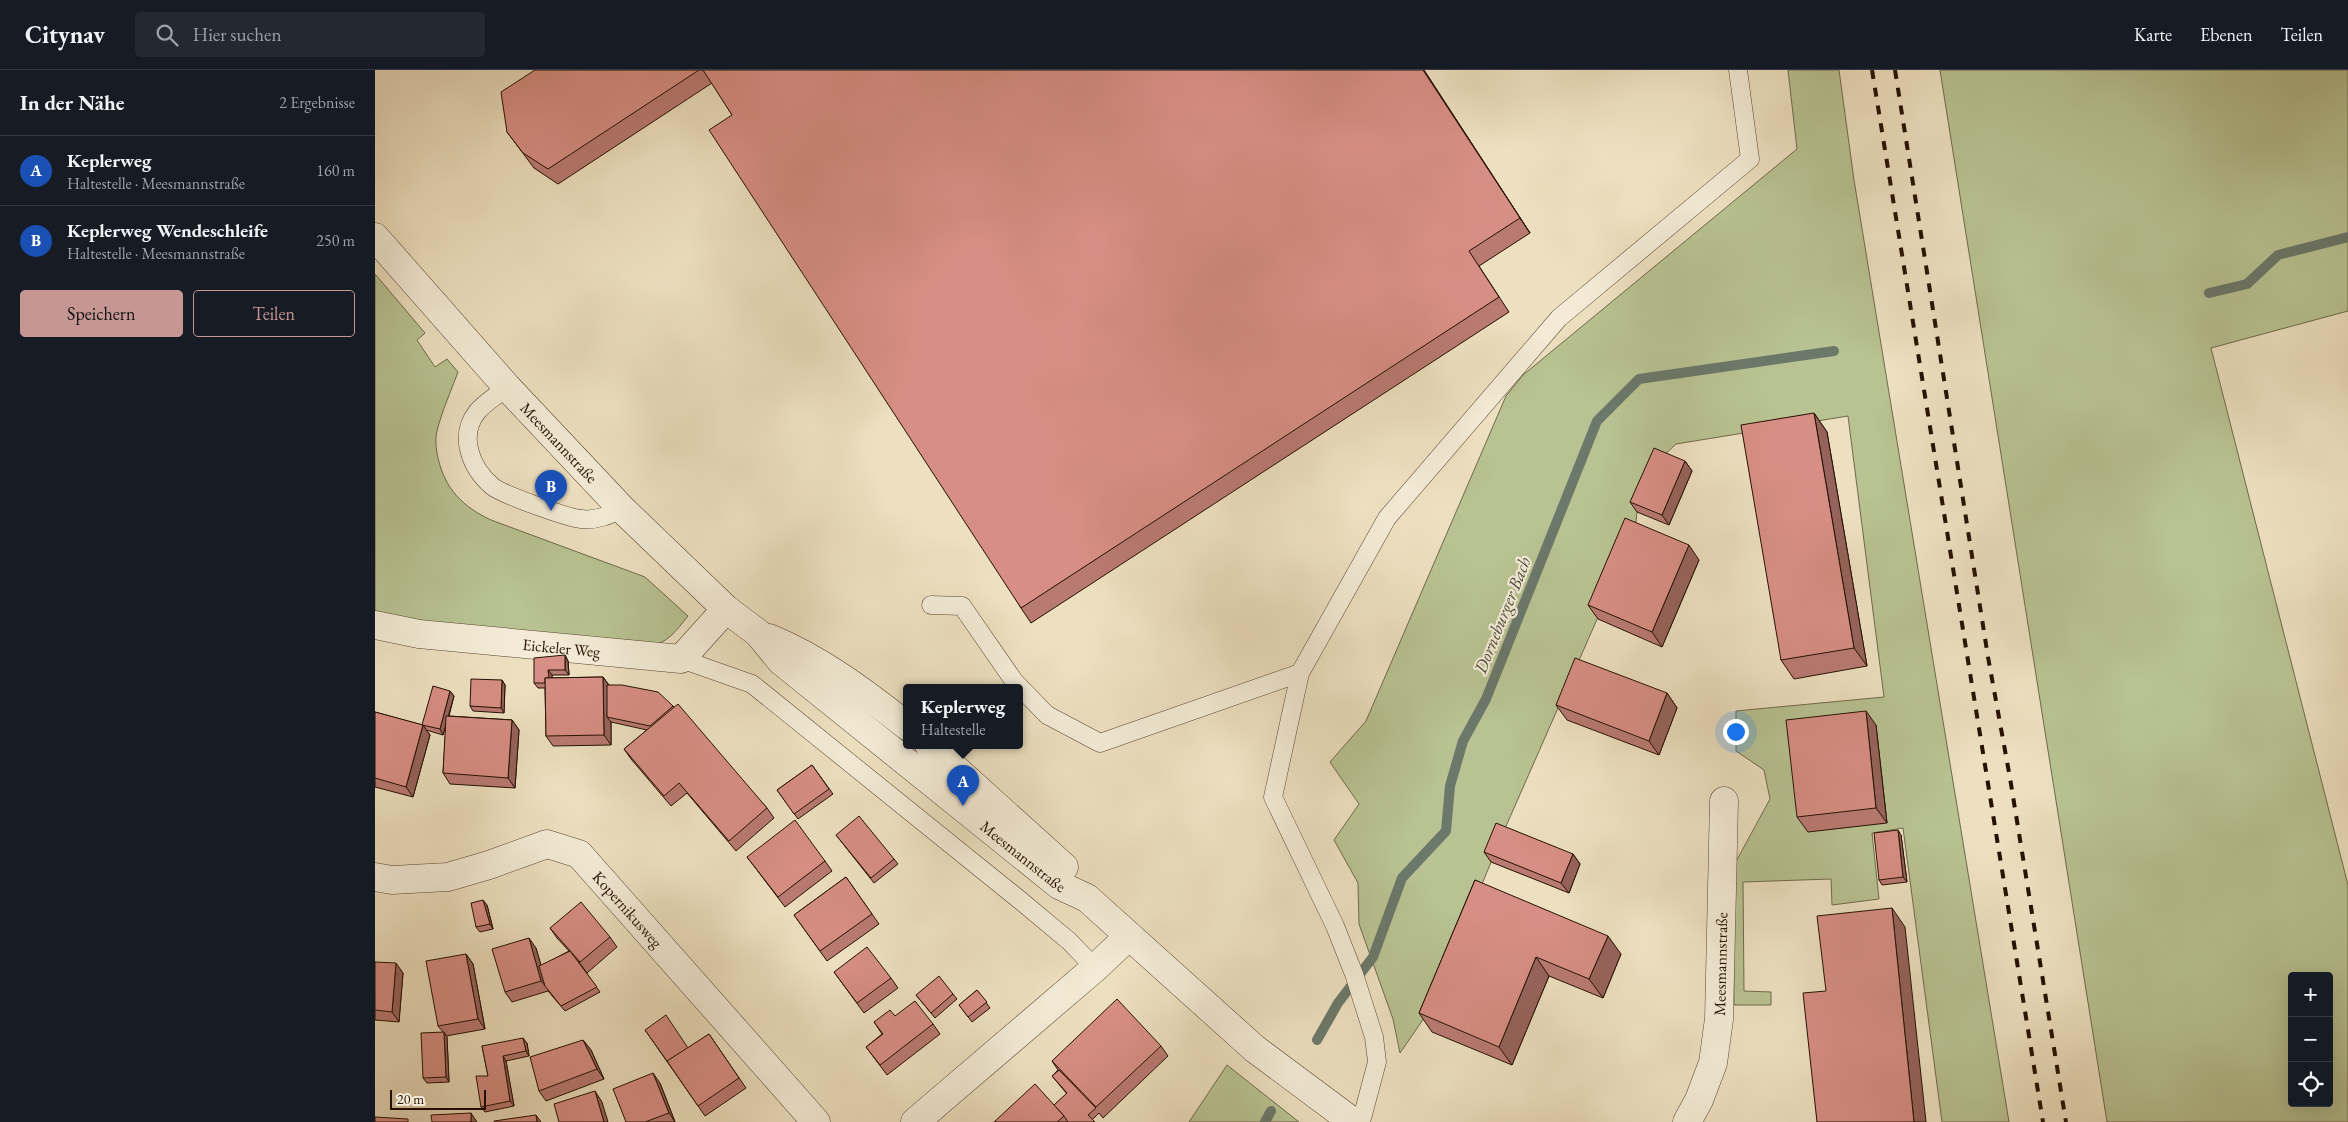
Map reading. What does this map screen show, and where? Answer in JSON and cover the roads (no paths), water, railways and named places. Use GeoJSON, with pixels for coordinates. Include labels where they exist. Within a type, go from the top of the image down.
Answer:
{"type":"FeatureCollection","features":[{"type":"Feature","properties":{"kind":"street","name":"Meesmannstraße"},"geometry":{"type":"LineString","coordinates":[[375,237],[507,387],[622,509],[726,609],[758,634],[781,661],[1059,884],[1087,898]]}},
{"type":"Feature","properties":{"kind":"street"},"geometry":{"type":"LineString","coordinates":[[681,659],[726,609]]}},
{"type":"Feature","properties":{"kind":"street","name":"Eickeler Weg"},"geometry":{"type":"LineString","coordinates":[[375,625],[419,634],[681,659]]}},
{"type":"Feature","properties":{"kind":"street","name":"Meesmannstraße"},"geometry":{"type":"LineString","coordinates":[[758,634],[792,647],[861,690],[903,723]]}},
{"type":"Feature","properties":{"kind":"street","name":"Meesmannstraße"},"geometry":{"type":"LineString","coordinates":[[933,749],[1071,873],[1087,898],[1255,1049],[1353,1122]]}},
{"type":"Feature","properties":{"kind":"street","name":"Meesmannstraße"},"geometry":{"type":"LineString","coordinates":[[1687,1122],[1699,1100],[1713,1063],[1719,1019],[1724,802]]}},
{"type":"Feature","properties":{"kind":"street","name":"Kopernikusweg"},"geometry":{"type":"LineString","coordinates":[[375,877],[392,880],[448,877],[547,844],[579,854],[816,1122]]}},
{"type":"Feature","properties":{"kind":"street"},"geometry":{"type":"LineString","coordinates":[[915,1122],[1095,968],[1129,936]]}},
{"type":"Feature","properties":{"kind":"lane"},"geometry":{"type":"LineString","coordinates":[[1361,1122],[1377,1062],[1374,1036],[1354,974],[1335,926],[1273,797],[1300,673],[1387,518],[1559,318],[1750,159],[1738,70]]}},
{"type":"Feature","properties":{"kind":"lane"},"geometry":{"type":"LineString","coordinates":[[507,387],[477,412],[467,438],[470,453],[478,471],[493,488],[551,511],[582,519],[605,517],[622,509]]}},
{"type":"Feature","properties":{"kind":"lane"},"geometry":{"type":"LineString","coordinates":[[931,606],[962,606],[1017,684]]}},
{"type":"Feature","properties":{"kind":"lane"},"geometry":{"type":"LineString","coordinates":[[681,659],[752,684],[1069,941],[1095,968]]}},
{"type":"Feature","properties":{"kind":"lane"},"geometry":{"type":"LineString","coordinates":[[1023,690],[1047,715],[1101,743],[1300,673]]}},
{"type":"Feature","properties":{"kind":"waterway","name":"Dorneburger Bach"},"geometry":{"type":"LineString","coordinates":[[2209,293],[2247,284],[2278,255],[2348,237]]}},
{"type":"Feature","properties":{"kind":"waterway","name":"Dorneburger Bach"},"geometry":{"type":"LineString","coordinates":[[1317,1040],[1338,1003],[1373,957],[1402,878],[1446,831],[1450,786],[1463,741],[1486,699],[1597,421],[1639,379],[1834,351]]}},
{"type":"Feature","properties":{"kind":"waterway","name":"Dorneburger Bach"},"geometry":{"type":"LineString","coordinates":[[1265,1122],[1271,1111]]}},
{"type":"Feature","properties":{"kind":"railway"},"geometry":{"type":"LineString","coordinates":[[1872,70],[2043,1122]]}},
{"type":"Feature","properties":{"kind":"railway"},"geometry":{"type":"LineString","coordinates":[[1895,70],[1988,657],[2010,778],[2066,1122]]}},
{"type":"Feature","properties":{"kind":"place","name":"Keplerweg Wendeschleife"},"geometry":{"type":"Point","coordinates":[551,511]}},
{"type":"Feature","properties":{"kind":"place","name":"Keplerweg"},"geometry":{"type":"Point","coordinates":[963,806]}}]}
